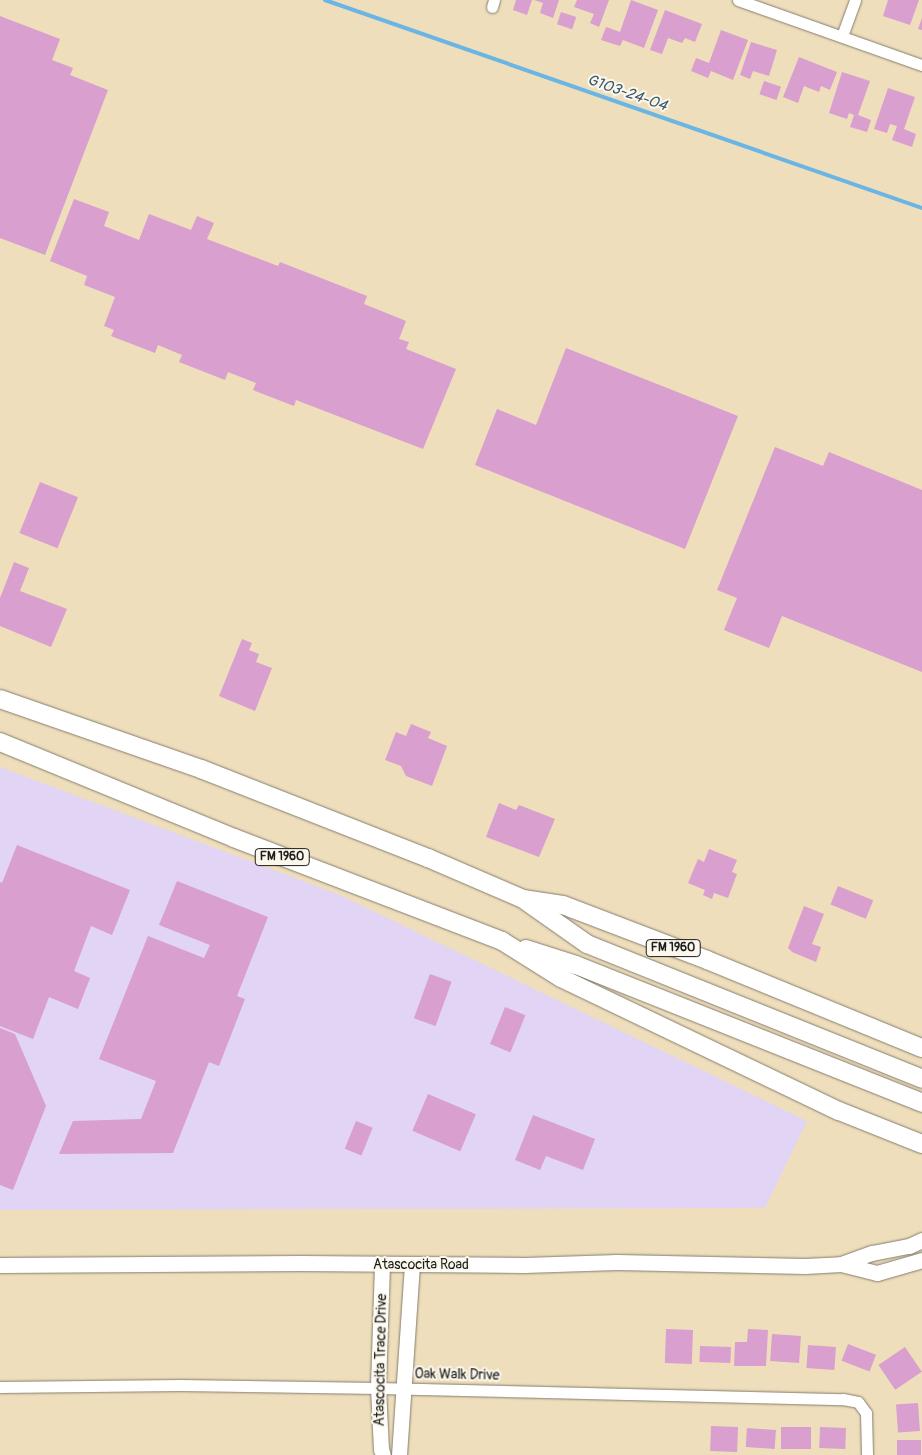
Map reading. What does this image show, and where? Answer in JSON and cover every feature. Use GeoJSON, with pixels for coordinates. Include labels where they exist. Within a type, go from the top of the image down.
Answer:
{"type":"FeatureCollection","features":[{"type":"Feature","properties":{"kind":"main road","name":"FM 1960"},"geometry":{"type":"LineString","coordinates":[[0,699],[201,769],[428,858],[523,899],[571,908],[707,960],[922,1048]]}},
{"type":"Feature","properties":{"kind":"main road","name":"FM 1960"},"geometry":{"type":"LineString","coordinates":[[0,742],[234,838],[502,941],[561,978],[839,1110],[921,1144]]}},
{"type":"Feature","properties":{"kind":"main road"},"geometry":{"type":"LineString","coordinates":[[523,899],[587,944],[922,1079]]}},
{"type":"Feature","properties":{"kind":"main road"},"geometry":{"type":"LineString","coordinates":[[502,941],[576,965],[922,1103]]}},
{"type":"Feature","properties":{"kind":"main road","name":"Atascocita Road"},"geometry":{"type":"LineString","coordinates":[[0,1265],[524,1265],[617,1262],[805,1266],[841,1264],[872,1253],[909,1246],[922,1240]]}},
{"type":"Feature","properties":{"kind":"main road","name":"Atascocita Road"},"geometry":{"type":"LineString","coordinates":[[841,1264],[877,1273],[922,1260]]}},
{"type":"Feature","properties":{"kind":"main road","name":"Atascocita Trace Drive"},"geometry":{"type":"LineString","coordinates":[[382,1265],[378,1388],[381,1449],[383,1455]]}},
{"type":"Feature","properties":{"kind":"main road","name":"Atascocita Trace Drive"},"geometry":{"type":"LineString","coordinates":[[399,1455],[412,1265]]}},
{"type":"Feature","properties":{"kind":"street"},"geometry":{"type":"LineString","coordinates":[[738,0],[922,65]]}},
{"type":"Feature","properties":{"kind":"street"},"geometry":{"type":"LineString","coordinates":[[842,36],[855,0]]}},
{"type":"Feature","properties":{"kind":"street","name":"Oak Walk Drive"},"geometry":{"type":"LineString","coordinates":[[0,1387],[180,1385],[843,1399],[858,1402],[866,1414],[867,1455]]}},
{"type":"Feature","properties":{"kind":"shaded area"},"geometry":{"type":"Polygon","coordinates":[[[0,767],[340,895],[807,1121],[765,1208],[0,1210],[0,767]]]}},
{"type":"Feature","properties":{"kind":"building"},"geometry":{"type":"Polygon","coordinates":[[[516,0],[532,0],[527,15],[513,10],[516,0]]]}},
{"type":"Feature","properties":{"kind":"building"},"geometry":{"type":"Polygon","coordinates":[[[534,0],[559,0],[553,18],[540,13],[543,3],[534,0]]]}},
{"type":"Feature","properties":{"kind":"building"},"geometry":{"type":"Polygon","coordinates":[[[577,0],[609,0],[599,27],[590,23],[594,14],[574,7],[577,0]]]}},
{"type":"Feature","properties":{"kind":"building"},"geometry":{"type":"Polygon","coordinates":[[[631,0],[658,10],[644,48],[623,40],[620,46],[601,40],[606,27],[620,32],[631,0]]]}},
{"type":"Feature","properties":{"kind":"building"},"geometry":{"type":"Polygon","coordinates":[[[888,0],[919,0],[910,25],[883,16],[888,0]]]}},
{"type":"Feature","properties":{"kind":"building"},"geometry":{"type":"Polygon","coordinates":[[[665,10],[702,24],[695,42],[685,38],[682,43],[668,38],[662,54],[650,50],[665,10]]]}},
{"type":"Feature","properties":{"kind":"building"},"geometry":{"type":"Polygon","coordinates":[[[561,12],[576,17],[572,29],[557,24],[561,12]]]}},
{"type":"Feature","properties":{"kind":"building"},"geometry":{"type":"Polygon","coordinates":[[[0,16],[60,39],[52,60],[73,68],[70,75],[108,90],[45,255],[0,238],[0,16]]]}},
{"type":"Feature","properties":{"kind":"building"},"geometry":{"type":"Polygon","coordinates":[[[922,18],[922,30],[918,29],[922,18]]]}},
{"type":"Feature","properties":{"kind":"building"},"geometry":{"type":"Polygon","coordinates":[[[721,30],[748,40],[733,80],[711,71],[708,78],[691,71],[696,58],[709,63],[721,30]]]}},
{"type":"Feature","properties":{"kind":"building"},"geometry":{"type":"Polygon","coordinates":[[[751,42],[777,50],[769,76],[753,71],[750,79],[740,75],[751,42]]]}},
{"type":"Feature","properties":{"kind":"building"},"geometry":{"type":"Polygon","coordinates":[[[799,57],[837,72],[830,90],[821,86],[819,92],[804,86],[798,103],[783,97],[799,57]]]}},
{"type":"Feature","properties":{"kind":"building"},"geometry":{"type":"Polygon","coordinates":[[[842,72],[870,81],[858,115],[871,120],[867,132],[850,127],[854,115],[849,113],[847,119],[829,113],[842,72]]]}},
{"type":"Feature","properties":{"kind":"building"},"geometry":{"type":"Polygon","coordinates":[[[764,81],[781,87],[776,100],[759,94],[764,81]]]}},
{"type":"Feature","properties":{"kind":"building"},"geometry":{"type":"Polygon","coordinates":[[[888,88],[915,97],[904,129],[916,134],[912,147],[892,140],[897,126],[890,124],[887,133],[874,129],[888,88]]]}},
{"type":"Feature","properties":{"kind":"building"},"geometry":{"type":"Polygon","coordinates":[[[74,199],[109,212],[104,226],[139,240],[149,214],[191,230],[197,216],[214,223],[207,239],[278,266],[280,262],[367,296],[364,304],[406,321],[399,339],[409,342],[406,349],[456,369],[423,449],[296,400],[294,406],[253,390],[256,383],[228,372],[225,380],[179,362],[182,355],[158,345],[155,353],[111,336],[114,330],[104,326],[115,297],[84,285],[87,276],[50,261],[74,199]]]}},
{"type":"Feature","properties":{"kind":"building"},"geometry":{"type":"Polygon","coordinates":[[[566,348],[738,416],[685,549],[475,465],[497,409],[536,425],[566,348]]]}},
{"type":"Feature","properties":{"kind":"building"},"geometry":{"type":"Polygon","coordinates":[[[775,447],[823,466],[829,452],[922,490],[922,672],[782,616],[769,648],[724,630],[737,598],[717,590],[775,447]]]}},
{"type":"Feature","properties":{"kind":"building"},"geometry":{"type":"Polygon","coordinates":[[[40,482],[78,497],[57,548],[19,533],[40,482]]]}},
{"type":"Feature","properties":{"kind":"building"},"geometry":{"type":"Polygon","coordinates":[[[14,562],[29,568],[20,591],[67,609],[51,647],[0,626],[0,598],[14,562]]]}},
{"type":"Feature","properties":{"kind":"building"},"geometry":{"type":"Polygon","coordinates":[[[242,639],[252,643],[249,650],[259,654],[256,662],[272,668],[255,711],[219,696],[242,639]]]}},
{"type":"Feature","properties":{"kind":"building"},"geometry":{"type":"Polygon","coordinates":[[[411,724],[431,732],[428,738],[447,746],[432,786],[406,776],[401,766],[385,760],[396,732],[406,736],[411,724]]]}},
{"type":"Feature","properties":{"kind":"building"},"geometry":{"type":"Polygon","coordinates":[[[499,803],[516,810],[519,805],[555,819],[539,857],[486,837],[499,803]]]}},
{"type":"Feature","properties":{"kind":"building"},"geometry":{"type":"Polygon","coordinates":[[[17,845],[130,890],[112,935],[91,926],[74,971],[90,978],[78,1009],[49,997],[33,1039],[0,1026],[0,882],[2,883],[17,845]]]}},
{"type":"Feature","properties":{"kind":"building"},"geometry":{"type":"Polygon","coordinates":[[[709,849],[737,860],[732,872],[737,874],[728,898],[714,893],[712,899],[703,895],[705,890],[688,883],[698,859],[704,862],[709,849]]]}},
{"type":"Feature","properties":{"kind":"building"},"geometry":{"type":"Polygon","coordinates":[[[177,881],[268,917],[237,996],[245,999],[219,1066],[209,1062],[173,1153],[59,1154],[73,1121],[141,1119],[156,1081],[99,1059],[148,936],[204,958],[210,945],[159,925],[177,881]]]}},
{"type":"Feature","properties":{"kind":"building"},"geometry":{"type":"Polygon","coordinates":[[[838,886],[873,900],[866,919],[831,905],[838,886]]]}},
{"type":"Feature","properties":{"kind":"building"},"geometry":{"type":"Polygon","coordinates":[[[804,906],[824,914],[812,944],[821,947],[816,962],[792,952],[788,948],[804,906]]]}},
{"type":"Feature","properties":{"kind":"building"},"geometry":{"type":"Polygon","coordinates":[[[430,974],[452,982],[436,1026],[414,1018],[430,974]]]}},
{"type":"Feature","properties":{"kind":"building"},"geometry":{"type":"Polygon","coordinates":[[[505,1007],[525,1015],[510,1052],[490,1044],[505,1007]]]}},
{"type":"Feature","properties":{"kind":"building"},"geometry":{"type":"Polygon","coordinates":[[[0,1028],[15,1034],[46,1106],[13,1190],[0,1185],[0,1028]]]}},
{"type":"Feature","properties":{"kind":"building"},"geometry":{"type":"Polygon","coordinates":[[[428,1094],[476,1114],[460,1151],[412,1131],[428,1094]]]}},
{"type":"Feature","properties":{"kind":"building"},"geometry":{"type":"Polygon","coordinates":[[[533,1115],[595,1139],[583,1170],[546,1156],[540,1170],[515,1160],[533,1115]]]}},
{"type":"Feature","properties":{"kind":"building"},"geometry":{"type":"Polygon","coordinates":[[[356,1121],[373,1128],[361,1156],[345,1149],[356,1121]]]}},
{"type":"Feature","properties":{"kind":"building"},"geometry":{"type":"Polygon","coordinates":[[[666,1329],[693,1330],[692,1364],[665,1363],[666,1329]]]}},
{"type":"Feature","properties":{"kind":"building"},"geometry":{"type":"Polygon","coordinates":[[[748,1329],[768,1330],[766,1366],[734,1366],[735,1342],[747,1342],[748,1329]]]}},
{"type":"Feature","properties":{"kind":"building"},"geometry":{"type":"Polygon","coordinates":[[[772,1334],[801,1336],[799,1363],[770,1361],[772,1334]]]}},
{"type":"Feature","properties":{"kind":"building"},"geometry":{"type":"Polygon","coordinates":[[[848,1344],[876,1355],[870,1372],[842,1361],[848,1344]]]}},
{"type":"Feature","properties":{"kind":"building"},"geometry":{"type":"Polygon","coordinates":[[[808,1345],[836,1347],[834,1370],[806,1368],[808,1345]]]}},
{"type":"Feature","properties":{"kind":"building"},"geometry":{"type":"Polygon","coordinates":[[[700,1346],[731,1347],[730,1363],[699,1362],[700,1346]]]}},
{"type":"Feature","properties":{"kind":"building"},"geometry":{"type":"Polygon","coordinates":[[[905,1347],[922,1372],[895,1390],[878,1365],[905,1347]]]}},
{"type":"Feature","properties":{"kind":"building"},"geometry":{"type":"Polygon","coordinates":[[[918,1403],[920,1431],[898,1432],[896,1405],[918,1403]]]}},
{"type":"Feature","properties":{"kind":"building"},"geometry":{"type":"Polygon","coordinates":[[[711,1426],[738,1427],[737,1452],[710,1451],[711,1426]]]}},
{"type":"Feature","properties":{"kind":"building"},"geometry":{"type":"Polygon","coordinates":[[[781,1427],[811,1427],[811,1449],[781,1449],[781,1427]]]}},
{"type":"Feature","properties":{"kind":"building"},"geometry":{"type":"Polygon","coordinates":[[[820,1427],[846,1428],[845,1449],[819,1448],[820,1427]]]}},
{"type":"Feature","properties":{"kind":"building"},"geometry":{"type":"Polygon","coordinates":[[[747,1428],[776,1430],[775,1449],[746,1447],[747,1428]]]}},
{"type":"Feature","properties":{"kind":"building"},"geometry":{"type":"Polygon","coordinates":[[[897,1440],[921,1440],[921,1455],[897,1455],[897,1440]]]}},
{"type":"Feature","properties":{"kind":"waterway","name":"G103-24-04"},"geometry":{"type":"LineString","coordinates":[[325,0],[922,208]]}}]}
